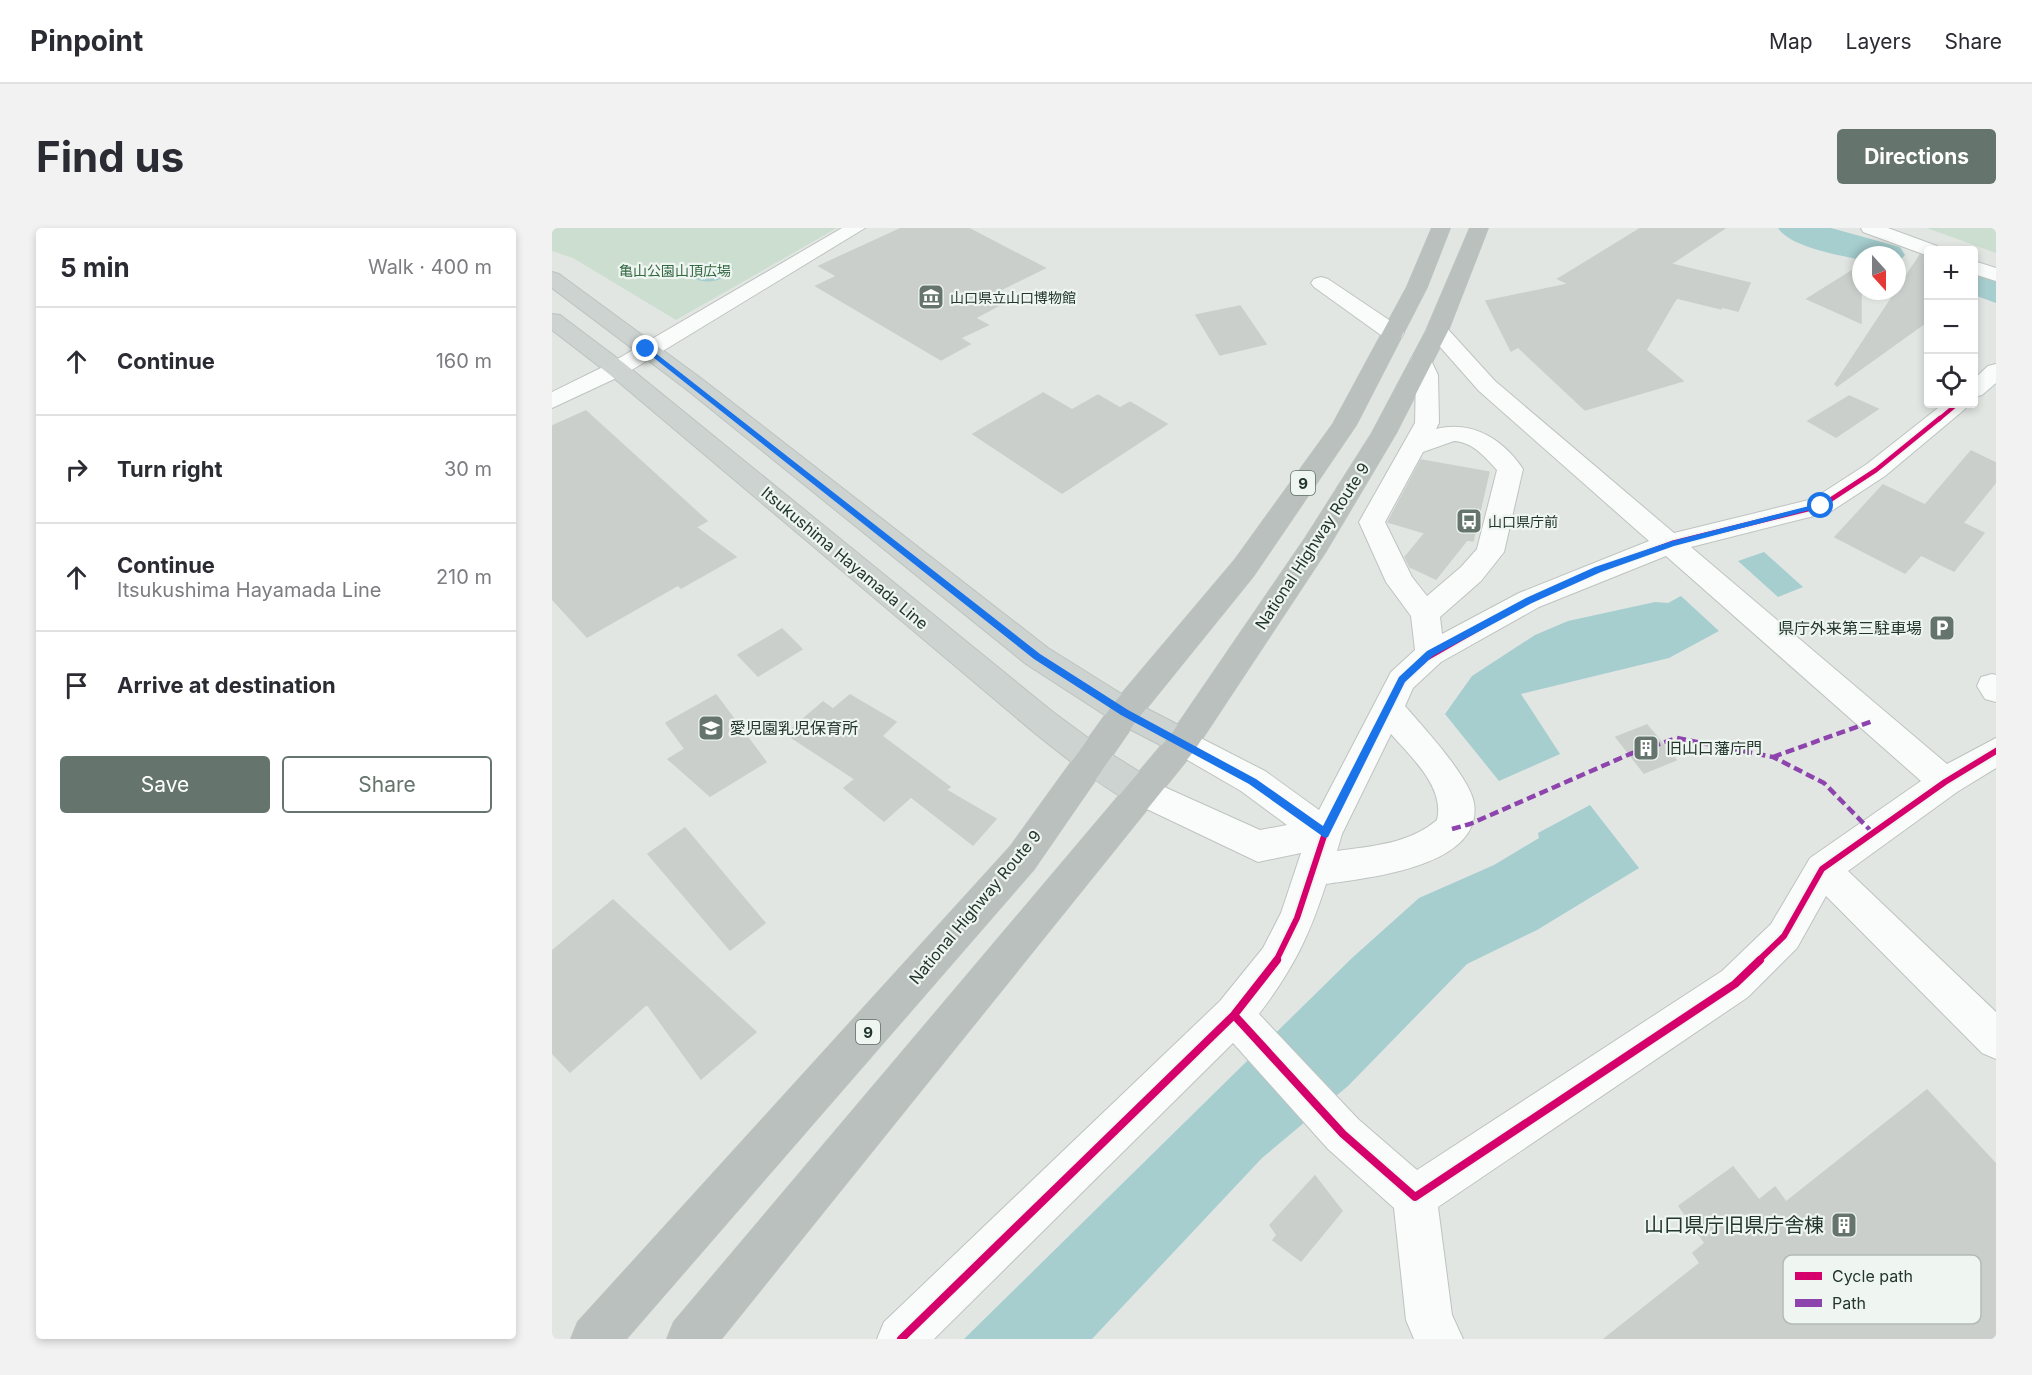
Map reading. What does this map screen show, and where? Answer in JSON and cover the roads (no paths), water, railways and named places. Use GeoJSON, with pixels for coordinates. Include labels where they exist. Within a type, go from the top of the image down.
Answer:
{"type":"FeatureCollection","features":[{"type":"Feature","properties":{"kind":"highway","name":"National Highway Route 9"},"geometry":{"type":"LineString","coordinates":[[595,1339],[1022,858],[1125,712],[1244,568],[1344,425],[1393,333],[1441,228]]}},
{"type":"Feature","properties":{"kind":"highway","name":"National Highway Route 9"},"geometry":{"type":"LineString","coordinates":[[691,1339],[1183,742],[1316,544],[1384,433],[1437,331],[1479,228]]}},
{"type":"Feature","properties":{"kind":"main road"},"geometry":{"type":"LineString","coordinates":[[552,278],[1037,656],[1125,712],[1183,742]]}},
{"type":"Feature","properties":{"kind":"main road","name":"Itsukushima Hayamada Line"},"geometry":{"type":"LineString","coordinates":[[552,320],[617,369],[1092,759],[1142,791]]}},
{"type":"Feature","properties":{"kind":"street"},"geometry":{"type":"LineString","coordinates":[[552,401],[617,369],[646,349],[856,228]]}},
{"type":"Feature","properties":{"kind":"street"},"geometry":{"type":"LineString","coordinates":[[1870,228],[1924,248]]}},
{"type":"Feature","properties":{"kind":"street"},"geometry":{"type":"LineString","coordinates":[[1978,268],[1996,275]]}},
{"type":"Feature","properties":{"kind":"street"},"geometry":{"type":"LineString","coordinates":[[1321,283],[1393,333]]}},
{"type":"Feature","properties":{"kind":"street"},"geometry":{"type":"LineString","coordinates":[[1437,331],[1487,386],[1672,543],[1945,782]]}},
{"type":"Feature","properties":{"kind":"street"},"geometry":{"type":"LineString","coordinates":[[1421,361],[1427,375],[1427,423],[1411,448],[1372,522],[1400,582],[1425,614],[1430,654]]}},
{"type":"Feature","properties":{"kind":"street"},"geometry":{"type":"LineString","coordinates":[[1978,387],[1996,371]]}},
{"type":"Feature","properties":{"kind":"street"},"geometry":{"type":"LineString","coordinates":[[901,1339],[1244,1026],[1297,918],[1325,833],[1380,721],[1389,709],[1402,680],[1430,654],[1529,600],[1598,570],[1672,543],[1821,506],[1876,470],[1952,408]]}},
{"type":"Feature","properties":{"kind":"street"},"geometry":{"type":"LineString","coordinates":[[1411,448],[1436,435],[1458,432],[1489,444],[1510,469],[1490,552],[1471,574],[1425,614]]}},
{"type":"Feature","properties":{"kind":"street"},"geometry":{"type":"LineString","coordinates":[[1313,870],[1382,859],[1432,845],[1452,829],[1458,803],[1438,767],[1389,709]]}},
{"type":"Feature","properties":{"kind":"street"},"geometry":{"type":"LineString","coordinates":[[1183,742],[1252,782],[1325,833]]}},
{"type":"Feature","properties":{"kind":"street"},"geometry":{"type":"LineString","coordinates":[[1415,1197],[1735,984],[1784,936],[1822,869],[1945,782],[1996,751]]}},
{"type":"Feature","properties":{"kind":"street"},"geometry":{"type":"LineString","coordinates":[[1142,791],[1258,846],[1325,833]]}},
{"type":"Feature","properties":{"kind":"street"},"geometry":{"type":"LineString","coordinates":[[1822,869],[1996,1039]]}},
{"type":"Feature","properties":{"kind":"street"},"geometry":{"type":"LineString","coordinates":[[1244,1026],[1343,1134],[1415,1197],[1429,1320],[1439,1339]]}},
{"type":"Feature","properties":{"kind":"water"},"geometry":{"type":"Polygon","coordinates":[[[724,263],[732,266],[733,270],[725,277],[709,281],[694,278],[696,270],[709,264],[724,263]]]}},
{"type":"Feature","properties":{"kind":"water"},"geometry":{"type":"Polygon","coordinates":[[[1764,552],[1803,587],[1778,597],[1738,561],[1764,552]]]}},
{"type":"Feature","properties":{"kind":"water"},"geometry":{"type":"Polygon","coordinates":[[[1681,596],[1719,631],[1669,658],[1521,694],[1560,754],[1499,781],[1445,714],[1472,676],[1535,635],[1568,621],[1655,602],[1668,603],[1681,596]]]}},
{"type":"Feature","properties":{"kind":"water"},"geometry":{"type":"Polygon","coordinates":[[[1590,805],[1639,868],[1537,930],[1467,964],[1348,1086],[1262,1158],[1092,1339],[964,1339],[1352,958],[1419,898],[1494,865],[1539,838],[1538,833],[1590,805]]]}},
{"type":"Feature","properties":{"kind":"waterway"},"geometry":{"type":"LineString","coordinates":[[1796,228],[1852,247]]}},
{"type":"Feature","properties":{"kind":"waterway"},"geometry":{"type":"LineString","coordinates":[[1978,282],[1996,291]]}},
{"type":"Feature","properties":{"kind":"place","name":"山口県立山口博物館"},"geometry":{"type":"Point","coordinates":[931,297]}},
{"type":"Feature","properties":{"kind":"place","name":"山口県庁前"},"geometry":{"type":"Point","coordinates":[1469,521]}},
{"type":"Feature","properties":{"kind":"place","name":"県庁外来第三駐車場"},"geometry":{"type":"Point","coordinates":[1942,628]}},
{"type":"Feature","properties":{"kind":"place","name":"愛児園乳児保育所"},"geometry":{"type":"Point","coordinates":[711,728]}},
{"type":"Feature","properties":{"kind":"place","name":"旧山口藩庁門"},"geometry":{"type":"Point","coordinates":[1646,748]}},
{"type":"Feature","properties":{"kind":"place","name":"山口県庁旧県庁舎棟"},"geometry":{"type":"Point","coordinates":[1844,1225]}},
{"type":"Feature","properties":{"kind":"park label","name":"亀山公園山頂広場"},"geometry":{"type":"Point","coordinates":[675,270]}}]}
